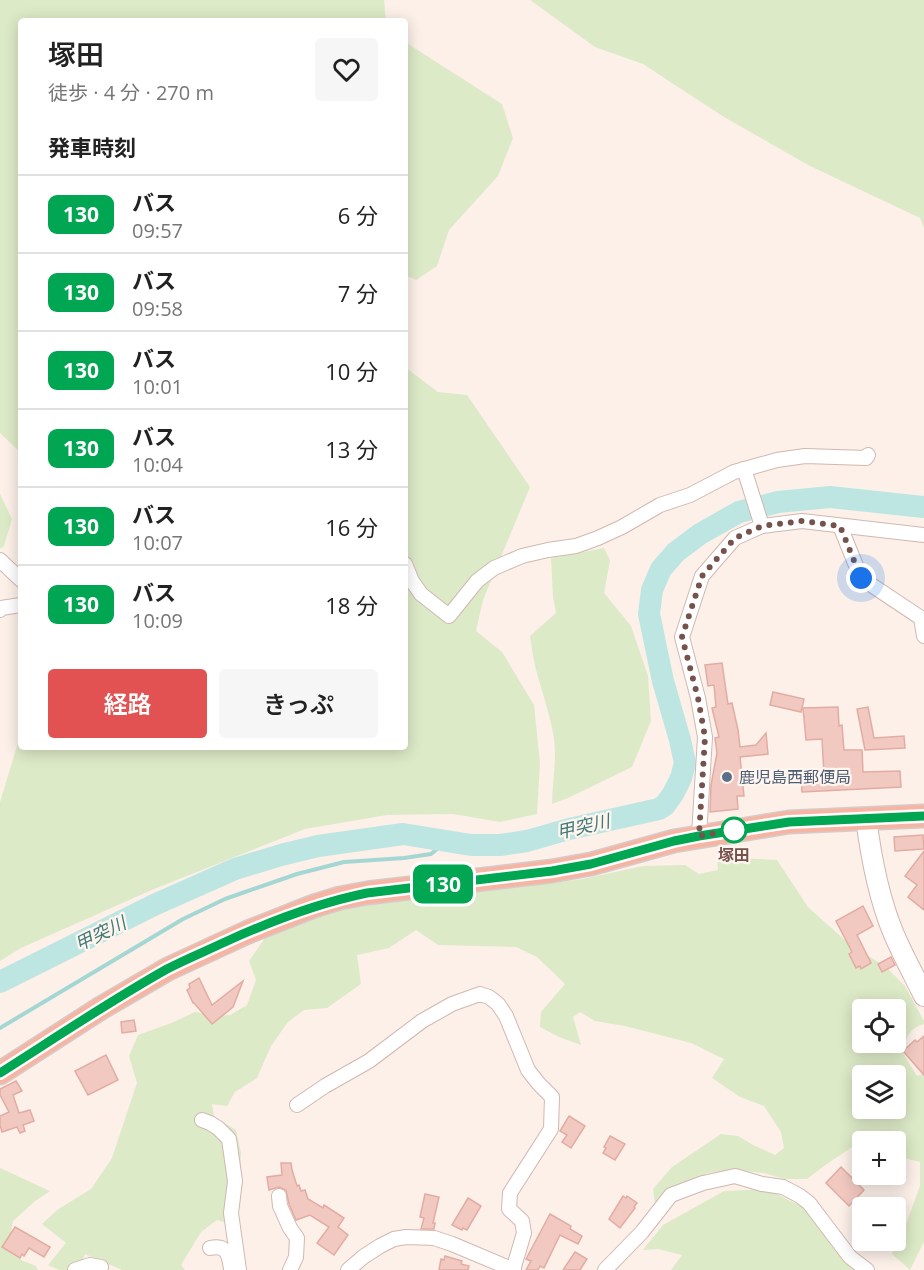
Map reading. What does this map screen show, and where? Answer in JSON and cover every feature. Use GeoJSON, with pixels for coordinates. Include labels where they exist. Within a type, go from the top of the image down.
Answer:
{"type":"FeatureCollection","features":[{"type":"Feature","properties":{"kind":"highway"},"geometry":{"type":"LineString","coordinates":[[0,1073],[101,1008],[168,969],[248,932],[340,898],[552,871],[591,864],[674,841],[789,822],[924,816]]}},
{"type":"Feature","properties":{"kind":"main road"},"geometry":{"type":"LineString","coordinates":[[866,818],[870,850],[886,914],[924,996]]}},
{"type":"Feature","properties":{"kind":"street"},"geometry":{"type":"LineString","coordinates":[[408,571],[421,594],[450,615],[477,581],[494,568],[522,556],[576,546],[598,538],[660,505],[690,495],[734,472],[777,460],[805,456],[866,458],[868,455]]}},
{"type":"Feature","properties":{"kind":"street"},"geometry":{"type":"LineString","coordinates":[[744,469],[762,526]]}},
{"type":"Feature","properties":{"kind":"street"},"geometry":{"type":"LineString","coordinates":[[699,836],[705,737],[698,698],[682,637],[702,576],[735,538],[762,526],[802,521],[924,535]]}},
{"type":"Feature","properties":{"kind":"street"},"geometry":{"type":"LineString","coordinates":[[840,526],[861,578],[921,618],[924,636]]}},
{"type":"Feature","properties":{"kind":"street"},"geometry":{"type":"LineString","coordinates":[[0,560],[18,577]]}},
{"type":"Feature","properties":{"kind":"street"},"geometry":{"type":"LineString","coordinates":[[0,610],[18,605]]}},
{"type":"Feature","properties":{"kind":"street"},"geometry":{"type":"LineString","coordinates":[[297,1105],[369,1061],[422,1021],[452,1004],[480,994],[498,1004],[506,1016],[528,1070],[552,1097],[551,1129],[510,1193],[509,1209],[522,1221],[524,1233],[513,1270],[434,1238],[406,1237],[394,1239],[380,1246],[348,1270]]}},
{"type":"Feature","properties":{"kind":"street"},"geometry":{"type":"LineString","coordinates":[[202,1120],[218,1128],[229,1139],[236,1181],[231,1213],[239,1270]]}},
{"type":"Feature","properties":{"kind":"street"},"geometry":{"type":"LineString","coordinates":[[605,1270],[642,1232],[671,1195],[703,1183],[735,1176],[783,1187],[800,1196],[809,1203],[850,1257],[867,1270]]}},
{"type":"Feature","properties":{"kind":"street"},"geometry":{"type":"LineString","coordinates":[[279,1196],[280,1206],[297,1238],[296,1257],[290,1270]]}},
{"type":"Feature","properties":{"kind":"street"},"geometry":{"type":"LineString","coordinates":[[210,1248],[218,1246],[224,1249],[229,1256],[231,1270]]}},
{"type":"Feature","properties":{"kind":"street"},"geometry":{"type":"LineString","coordinates":[[75,1270],[90,1265],[100,1267]]}},
{"type":"Feature","properties":{"kind":"green space"},"geometry":{"type":"Polygon","coordinates":[[[0,0],[384,0],[386,18],[18,18],[18,450],[0,433],[0,0]]]}},
{"type":"Feature","properties":{"kind":"green space"},"geometry":{"type":"Polygon","coordinates":[[[530,0],[924,0],[924,228],[920,218],[810,166],[724,117],[643,64],[595,47],[530,0]]]}},
{"type":"Feature","properties":{"kind":"green space"},"geometry":{"type":"Polygon","coordinates":[[[408,44],[502,104],[513,138],[498,176],[449,230],[437,266],[416,280],[408,276],[408,44]]]}},
{"type":"Feature","properties":{"kind":"green space"},"geometry":{"type":"Polygon","coordinates":[[[408,369],[438,392],[467,395],[530,487],[483,600],[476,631],[502,652],[534,705],[540,763],[537,814],[500,822],[453,814],[387,815],[305,829],[154,889],[21,948],[0,961],[0,802],[18,743],[18,750],[408,750],[408,369]]]}},
{"type":"Feature","properties":{"kind":"green space"},"geometry":{"type":"Polygon","coordinates":[[[0,494],[12,519],[4,546],[0,549],[0,494]]]}},
{"type":"Feature","properties":{"kind":"green space"},"geometry":{"type":"Polygon","coordinates":[[[604,548],[610,560],[604,593],[631,626],[648,676],[651,721],[632,767],[552,804],[554,739],[535,667],[530,636],[556,613],[551,558],[604,548]]]}},
{"type":"Feature","properties":{"kind":"green space"},"geometry":{"type":"Polygon","coordinates":[[[717,857],[777,860],[808,907],[848,943],[886,967],[905,986],[924,1021],[924,1024],[914,1029],[906,1041],[906,999],[852,999],[852,1053],[903,1053],[917,1076],[924,1073],[924,1242],[910,1270],[892,1254],[894,1251],[906,1251],[906,1224],[920,1186],[920,1162],[906,1158],[906,1131],[852,1131],[852,1147],[807,1179],[785,1179],[763,1173],[733,1170],[707,1173],[655,1205],[653,1189],[672,1167],[721,1134],[738,1136],[775,1155],[784,1148],[781,1132],[764,1106],[740,1097],[712,1078],[724,1059],[691,1043],[625,1026],[595,1021],[580,1012],[573,1017],[581,1045],[559,1037],[540,1027],[541,1012],[565,984],[537,957],[516,947],[438,945],[416,930],[389,948],[357,955],[361,984],[327,1008],[304,1010],[288,1022],[271,1046],[257,1078],[235,1092],[227,1106],[212,1104],[214,1117],[236,1130],[241,1153],[237,1226],[217,1220],[201,1232],[181,1265],[185,1270],[122,1270],[85,1254],[79,1270],[59,1270],[48,1265],[66,1243],[42,1224],[57,1210],[91,1189],[112,1158],[137,1083],[129,1056],[138,1035],[195,1012],[213,1016],[230,1015],[247,1005],[256,980],[249,961],[267,935],[332,912],[376,901],[583,879],[643,866],[685,865],[699,874],[718,870],[717,857]]]}},
{"type":"Feature","properties":{"kind":"green space"},"geometry":{"type":"Polygon","coordinates":[[[0,1168],[50,1191],[13,1221],[10,1240],[21,1260],[36,1266],[38,1270],[0,1270],[0,1168]]]}},
{"type":"Feature","properties":{"kind":"green space"},"geometry":{"type":"Polygon","coordinates":[[[768,1189],[818,1213],[861,1270],[671,1270],[682,1255],[658,1249],[643,1250],[663,1225],[724,1191],[768,1189]]]}},
{"type":"Feature","properties":{"kind":"building"},"geometry":{"type":"Polygon","coordinates":[[[722,663],[728,704],[732,703],[740,747],[756,745],[766,733],[768,754],[740,757],[744,796],[737,796],[738,809],[710,812],[711,785],[717,753],[715,738],[719,737],[712,708],[716,707],[714,685],[708,686],[705,665],[722,663]]]}},
{"type":"Feature","properties":{"kind":"building"},"geometry":{"type":"Polygon","coordinates":[[[773,692],[804,699],[801,712],[770,705],[773,692]]]}},
{"type":"Feature","properties":{"kind":"building"},"geometry":{"type":"Polygon","coordinates":[[[838,707],[844,750],[862,750],[863,772],[900,771],[901,787],[802,792],[801,776],[824,774],[822,739],[806,740],[803,708],[838,707]]]}},
{"type":"Feature","properties":{"kind":"building"},"geometry":{"type":"Polygon","coordinates":[[[868,707],[874,738],[904,736],[905,748],[865,750],[857,709],[868,707]]]}},
{"type":"Feature","properties":{"kind":"building"},"geometry":{"type":"Polygon","coordinates":[[[923,835],[924,849],[895,851],[894,837],[923,835]]]}},
{"type":"Feature","properties":{"kind":"building"},"geometry":{"type":"Polygon","coordinates":[[[924,851],[924,910],[908,897],[917,885],[905,876],[924,851]]]}},
{"type":"Feature","properties":{"kind":"building"},"geometry":{"type":"Polygon","coordinates":[[[863,906],[873,926],[857,935],[871,963],[861,969],[860,966],[856,968],[849,954],[852,952],[836,921],[863,906]]]}},
{"type":"Feature","properties":{"kind":"building"},"geometry":{"type":"Polygon","coordinates":[[[891,957],[895,965],[882,972],[878,964],[891,957]]]}},
{"type":"Feature","properties":{"kind":"building"},"geometry":{"type":"Polygon","coordinates":[[[199,978],[212,1005],[243,981],[233,1007],[212,1024],[193,1003],[187,990],[190,988],[189,984],[199,978]]]}},
{"type":"Feature","properties":{"kind":"building"},"geometry":{"type":"Polygon","coordinates":[[[134,1020],[136,1031],[122,1033],[121,1022],[134,1020]]]}},
{"type":"Feature","properties":{"kind":"building"},"geometry":{"type":"Polygon","coordinates":[[[924,1036],[924,1075],[905,1053],[906,1048],[915,1040],[917,1042],[924,1036]]]}},
{"type":"Feature","properties":{"kind":"building"},"geometry":{"type":"Polygon","coordinates":[[[106,1055],[118,1080],[88,1095],[75,1071],[106,1055]]]}},
{"type":"Feature","properties":{"kind":"building"},"geometry":{"type":"Polygon","coordinates":[[[16,1081],[22,1091],[13,1095],[19,1113],[30,1110],[34,1121],[23,1125],[25,1131],[20,1133],[17,1127],[2,1132],[0,1116],[9,1112],[0,1095],[0,1089],[16,1081]]]}},
{"type":"Feature","properties":{"kind":"building"},"geometry":{"type":"Polygon","coordinates":[[[569,1116],[585,1126],[571,1148],[562,1142],[567,1135],[560,1131],[569,1116]]]}},
{"type":"Feature","properties":{"kind":"building"},"geometry":{"type":"Polygon","coordinates":[[[610,1136],[625,1144],[615,1160],[603,1153],[610,1136]]]}},
{"type":"Feature","properties":{"kind":"building"},"geometry":{"type":"Polygon","coordinates":[[[281,1163],[291,1163],[297,1186],[299,1185],[301,1191],[305,1190],[308,1199],[323,1208],[324,1205],[344,1218],[338,1227],[348,1235],[334,1255],[317,1243],[329,1227],[310,1215],[296,1220],[286,1190],[279,1187],[269,1190],[267,1177],[282,1175],[281,1163]]]}},
{"type":"Feature","properties":{"kind":"building"},"geometry":{"type":"Polygon","coordinates":[[[841,1167],[852,1178],[852,1185],[859,1185],[864,1190],[857,1197],[852,1197],[852,1203],[849,1206],[826,1183],[841,1167]]]}},
{"type":"Feature","properties":{"kind":"building"},"geometry":{"type":"Polygon","coordinates":[[[425,1194],[439,1197],[433,1223],[435,1223],[434,1229],[421,1229],[424,1218],[420,1217],[425,1194]]]}},
{"type":"Feature","properties":{"kind":"building"},"geometry":{"type":"Polygon","coordinates":[[[623,1196],[637,1203],[620,1228],[609,1219],[623,1196]]]}},
{"type":"Feature","properties":{"kind":"building"},"geometry":{"type":"Polygon","coordinates":[[[468,1198],[481,1206],[467,1230],[463,1228],[462,1230],[452,1225],[468,1198]]]}},
{"type":"Feature","properties":{"kind":"building"},"geometry":{"type":"Polygon","coordinates":[[[550,1214],[571,1226],[570,1229],[582,1236],[578,1244],[560,1235],[544,1268],[540,1266],[538,1270],[526,1270],[531,1261],[526,1259],[550,1214]]]}},
{"type":"Feature","properties":{"kind":"building"},"geometry":{"type":"Polygon","coordinates":[[[15,1227],[50,1247],[44,1257],[29,1248],[20,1258],[2,1247],[15,1227]]]}},
{"type":"Feature","properties":{"kind":"building"},"geometry":{"type":"Polygon","coordinates":[[[575,1252],[587,1259],[580,1270],[563,1270],[575,1252]]]}},
{"type":"Feature","properties":{"kind":"building"},"geometry":{"type":"Polygon","coordinates":[[[445,1256],[462,1261],[461,1264],[469,1266],[468,1270],[439,1270],[441,1259],[444,1260],[445,1256]]]}},
{"type":"Feature","properties":{"kind":"waterway","name":"甲突川"},"geometry":{"type":"LineString","coordinates":[[0,982],[154,905],[235,869],[281,855],[318,846],[403,834],[471,845],[500,845],[527,841],[659,809],[673,794],[685,763],[663,681],[649,614],[652,590],[661,569],[676,552],[700,534],[739,512],[778,502],[830,497],[924,507]]}},
{"type":"Feature","properties":{"kind":"waterway"},"geometry":{"type":"LineString","coordinates":[[0,1028],[183,919],[225,899],[297,874],[344,862],[431,854],[443,840]]}},
{"type":"Feature","properties":{"kind":"bus line","name":"130"},"geometry":{"type":"LineString","coordinates":[[0,1073],[101,1008],[168,969],[248,932],[340,898],[552,871],[591,864],[674,841],[789,822],[924,816]]}},
{"type":"Feature","properties":{"kind":"place","name":"鹿児島西郵便局"},"geometry":{"type":"Point","coordinates":[727,777]}},
{"type":"Feature","properties":{"kind":"place","name":"塚田"},"geometry":{"type":"Point","coordinates":[734,830]}},
{"type":"Feature","properties":{"kind":"route"},"geometry":{"type":"LineString","coordinates":[[734,830],[699,836],[705,737],[698,698],[682,637],[702,576],[735,538],[762,526],[802,521],[840,526],[861,578]]}}]}
